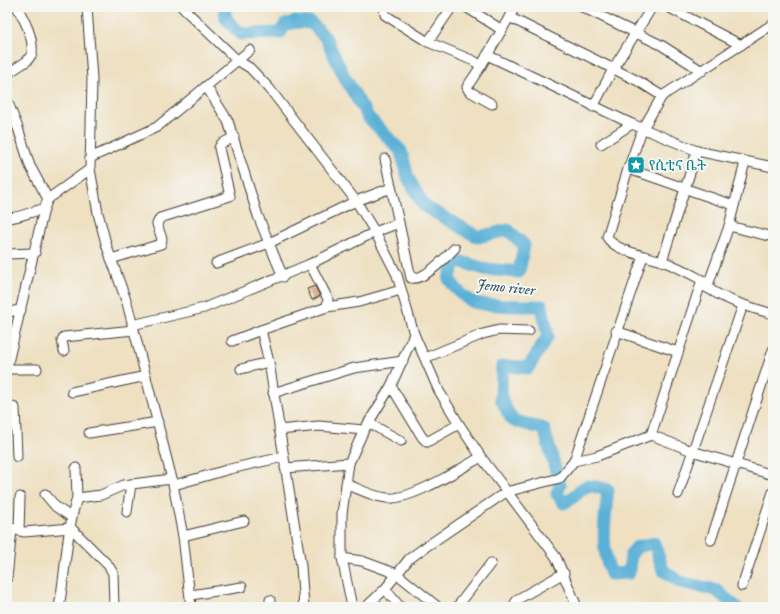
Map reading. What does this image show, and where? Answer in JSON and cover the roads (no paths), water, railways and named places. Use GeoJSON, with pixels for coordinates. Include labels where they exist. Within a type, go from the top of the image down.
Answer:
{"type":"FeatureCollection","features":[{"type":"Feature","properties":{"kind":"street"},"geometry":{"type":"LineString","coordinates":[[7,74],[27,60],[32,54],[31,40],[25,22],[17,7]]}},
{"type":"Feature","properties":{"kind":"street"},"geometry":{"type":"LineString","coordinates":[[87,7],[92,79],[90,169],[98,213],[133,328],[173,482],[183,536],[191,607]]}},
{"type":"Feature","properties":{"kind":"street"},"geometry":{"type":"LineString","coordinates":[[182,7],[237,60],[250,68],[269,88],[356,202],[376,232],[397,275],[414,334],[439,391],[481,457],[556,557],[577,607]]}},
{"type":"Feature","properties":{"kind":"street"},"geometry":{"type":"LineString","coordinates":[[384,7],[385,15],[428,42],[474,61],[481,66]]}},
{"type":"Feature","properties":{"kind":"street"},"geometry":{"type":"LineString","coordinates":[[428,42],[452,7]]}},
{"type":"Feature","properties":{"kind":"street"},"geometry":{"type":"LineString","coordinates":[[466,7],[502,30]]}},
{"type":"Feature","properties":{"kind":"street"},"geometry":{"type":"LineString","coordinates":[[492,104],[467,89],[468,84],[488,55],[515,7]]}},
{"type":"Feature","properties":{"kind":"street"},"geometry":{"type":"LineString","coordinates":[[582,7],[660,45],[702,71]]}},
{"type":"Feature","properties":{"kind":"street"},"geometry":{"type":"LineString","coordinates":[[593,107],[613,69],[652,7]]}},
{"type":"Feature","properties":{"kind":"street"},"geometry":{"type":"LineString","coordinates":[[668,7],[741,45]]}},
{"type":"Feature","properties":{"kind":"street"},"geometry":{"type":"LineString","coordinates":[[509,17],[638,81],[662,96]]}},
{"type":"Feature","properties":{"kind":"street"},"geometry":{"type":"LineString","coordinates":[[773,24],[662,96],[642,130],[628,169],[607,238],[610,243],[643,256],[662,261],[743,305],[773,314]]}},
{"type":"Feature","properties":{"kind":"street"},"geometry":{"type":"LineString","coordinates":[[90,158],[157,127],[250,50]]}},
{"type":"Feature","properties":{"kind":"street"},"geometry":{"type":"LineString","coordinates":[[488,55],[642,130],[697,151],[773,167]]}},
{"type":"Feature","properties":{"kind":"street"},"geometry":{"type":"LineString","coordinates":[[206,86],[228,121],[258,216],[282,277]]}},
{"type":"Feature","properties":{"kind":"street"},"geometry":{"type":"LineString","coordinates":[[7,100],[30,166],[48,199]]}},
{"type":"Feature","properties":{"kind":"street"},"geometry":{"type":"LineString","coordinates":[[601,144],[632,124]]}},
{"type":"Feature","properties":{"kind":"street"},"geometry":{"type":"LineString","coordinates":[[111,259],[160,244],[162,239],[157,224],[160,218],[230,196],[219,148],[221,144],[234,137]]}},
{"type":"Feature","properties":{"kind":"street"},"geometry":{"type":"LineString","coordinates":[[662,261],[697,151]]}},
{"type":"Feature","properties":{"kind":"street"},"geometry":{"type":"LineString","coordinates":[[385,159],[409,272],[412,278],[432,270],[455,248]]}},
{"type":"Feature","properties":{"kind":"street"},"geometry":{"type":"LineString","coordinates":[[651,435],[678,352],[704,284],[729,226],[745,162]]}},
{"type":"Feature","properties":{"kind":"street"},"geometry":{"type":"LineString","coordinates":[[37,369],[7,366],[35,254],[44,209],[48,199],[90,169]]}},
{"type":"Feature","properties":{"kind":"street"},"geometry":{"type":"LineString","coordinates":[[628,169],[658,178],[685,190],[734,204]]}},
{"type":"Feature","properties":{"kind":"street"},"geometry":{"type":"LineString","coordinates":[[216,263],[269,243],[356,202],[391,188]]}},
{"type":"Feature","properties":{"kind":"street"},"geometry":{"type":"LineString","coordinates":[[7,218],[20,217],[34,211],[44,209]]}},
{"type":"Feature","properties":{"kind":"street"},"geometry":{"type":"LineString","coordinates":[[64,351],[62,340],[64,337],[133,328],[204,308],[282,277],[376,232],[399,223]]}},
{"type":"Feature","properties":{"kind":"street"},"geometry":{"type":"LineString","coordinates":[[729,226],[773,237]]}},
{"type":"Feature","properties":{"kind":"street"},"geometry":{"type":"LineString","coordinates":[[7,254],[35,254]]}},
{"type":"Feature","properties":{"kind":"street"},"geometry":{"type":"LineString","coordinates":[[366,607],[385,589],[409,560],[424,548],[506,492],[560,478],[574,461],[616,331],[643,256]]}},
{"type":"Feature","properties":{"kind":"street"},"geometry":{"type":"LineString","coordinates":[[310,264],[328,299],[327,307]]}},
{"type":"Feature","properties":{"kind":"street"},"geometry":{"type":"LineString","coordinates":[[232,340],[327,307],[359,302],[401,290]]}},
{"type":"Feature","properties":{"kind":"street"},"geometry":{"type":"LineString","coordinates":[[678,494],[743,305]]}},
{"type":"Feature","properties":{"kind":"street"},"geometry":{"type":"LineString","coordinates":[[7,312],[21,310]]}},
{"type":"Feature","properties":{"kind":"street"},"geometry":{"type":"LineString","coordinates":[[261,330],[269,362],[301,566],[304,607]]}},
{"type":"Feature","properties":{"kind":"street"},"geometry":{"type":"LineString","coordinates":[[424,358],[483,334],[499,330],[530,331]]}},
{"type":"Feature","properties":{"kind":"street"},"geometry":{"type":"LineString","coordinates":[[616,331],[678,352]]}},
{"type":"Feature","properties":{"kind":"street"},"geometry":{"type":"LineString","coordinates":[[352,607],[342,558],[342,514],[349,463],[367,426],[391,386],[414,334]]}},
{"type":"Feature","properties":{"kind":"street"},"geometry":{"type":"LineString","coordinates":[[711,540],[773,350]]}},
{"type":"Feature","properties":{"kind":"street"},"geometry":{"type":"LineString","coordinates":[[273,393],[354,368],[403,361]]}},
{"type":"Feature","properties":{"kind":"street"},"geometry":{"type":"LineString","coordinates":[[242,369],[269,362]]}},
{"type":"Feature","properties":{"kind":"street"},"geometry":{"type":"LineString","coordinates":[[72,392],[146,376]]}},
{"type":"Feature","properties":{"kind":"street"},"geometry":{"type":"LineString","coordinates":[[391,386],[422,437],[427,442],[459,424]]}},
{"type":"Feature","properties":{"kind":"street"},"geometry":{"type":"LineString","coordinates":[[7,404],[15,408],[17,457]]}},
{"type":"Feature","properties":{"kind":"street"},"geometry":{"type":"LineString","coordinates":[[89,433],[158,422]]}},
{"type":"Feature","properties":{"kind":"street"},"geometry":{"type":"LineString","coordinates":[[279,430],[319,426],[367,426],[401,441]]}},
{"type":"Feature","properties":{"kind":"street"},"geometry":{"type":"LineString","coordinates":[[574,461],[597,456],[651,435],[692,451],[773,475]]}},
{"type":"Feature","properties":{"kind":"street"},"geometry":{"type":"LineString","coordinates":[[77,498],[97,496],[131,484],[173,482],[283,457]]}},
{"type":"Feature","properties":{"kind":"street"},"geometry":{"type":"LineString","coordinates":[[346,484],[381,497],[396,498],[411,494],[481,457]]}},
{"type":"Feature","properties":{"kind":"street"},"geometry":{"type":"LineString","coordinates":[[285,468],[349,463]]}},
{"type":"Feature","properties":{"kind":"street"},"geometry":{"type":"LineString","coordinates":[[60,607],[71,528],[71,517],[77,498],[76,468]]}},
{"type":"Feature","properties":{"kind":"street"},"geometry":{"type":"LineString","coordinates":[[127,512],[131,484]]}},
{"type":"Feature","properties":{"kind":"street"},"geometry":{"type":"LineString","coordinates":[[742,586],[773,492]]}},
{"type":"Feature","properties":{"kind":"street"},"geometry":{"type":"LineString","coordinates":[[45,494],[56,508],[71,517]]}},
{"type":"Feature","properties":{"kind":"street"},"geometry":{"type":"LineString","coordinates":[[7,578],[13,529],[20,497]]}},
{"type":"Feature","properties":{"kind":"street"},"geometry":{"type":"LineString","coordinates":[[183,536],[244,521]]}},
{"type":"Feature","properties":{"kind":"street"},"geometry":{"type":"LineString","coordinates":[[13,529],[28,532],[71,528]]}},
{"type":"Feature","properties":{"kind":"street"},"geometry":{"type":"LineString","coordinates":[[71,528],[108,565],[113,573],[114,607]]}},
{"type":"Feature","properties":{"kind":"street"},"geometry":{"type":"LineString","coordinates":[[342,558],[362,561],[397,574],[438,607]]}},
{"type":"Feature","properties":{"kind":"street"},"geometry":{"type":"LineString","coordinates":[[457,607],[492,563]]}},
{"type":"Feature","properties":{"kind":"street"},"geometry":{"type":"LineString","coordinates":[[516,607],[515,603],[518,599],[564,573]]}},
{"type":"Feature","properties":{"kind":"street"},"geometry":{"type":"LineString","coordinates":[[190,595],[242,587]]}},
{"type":"Feature","properties":{"kind":"street"},"geometry":{"type":"LineString","coordinates":[[385,589],[400,607]]}},
{"type":"Feature","properties":{"kind":"waterway","name":"Jemo river"},"geometry":{"type":"LineString","coordinates":[[224,7],[226,19],[241,34],[280,33],[285,25],[295,22],[311,23],[325,37],[345,78],[368,117],[401,151],[408,178],[424,206],[478,237],[508,230],[524,245],[519,272],[485,269],[462,262],[454,265],[449,279],[456,289],[468,299],[476,303],[505,306],[542,306],[548,336],[528,368],[510,366],[502,367],[501,399],[512,420],[544,429],[560,485],[557,494],[564,503],[572,499],[586,487],[590,486],[608,490],[604,543],[605,554],[611,574],[629,573],[631,554],[637,547],[654,543],[663,570],[680,582],[716,590],[736,607]]}},
{"type":"Feature","properties":{"kind":"place","name":"የሲቲና ቤት"},"geometry":{"type":"Point","coordinates":[636,165]}}]}
